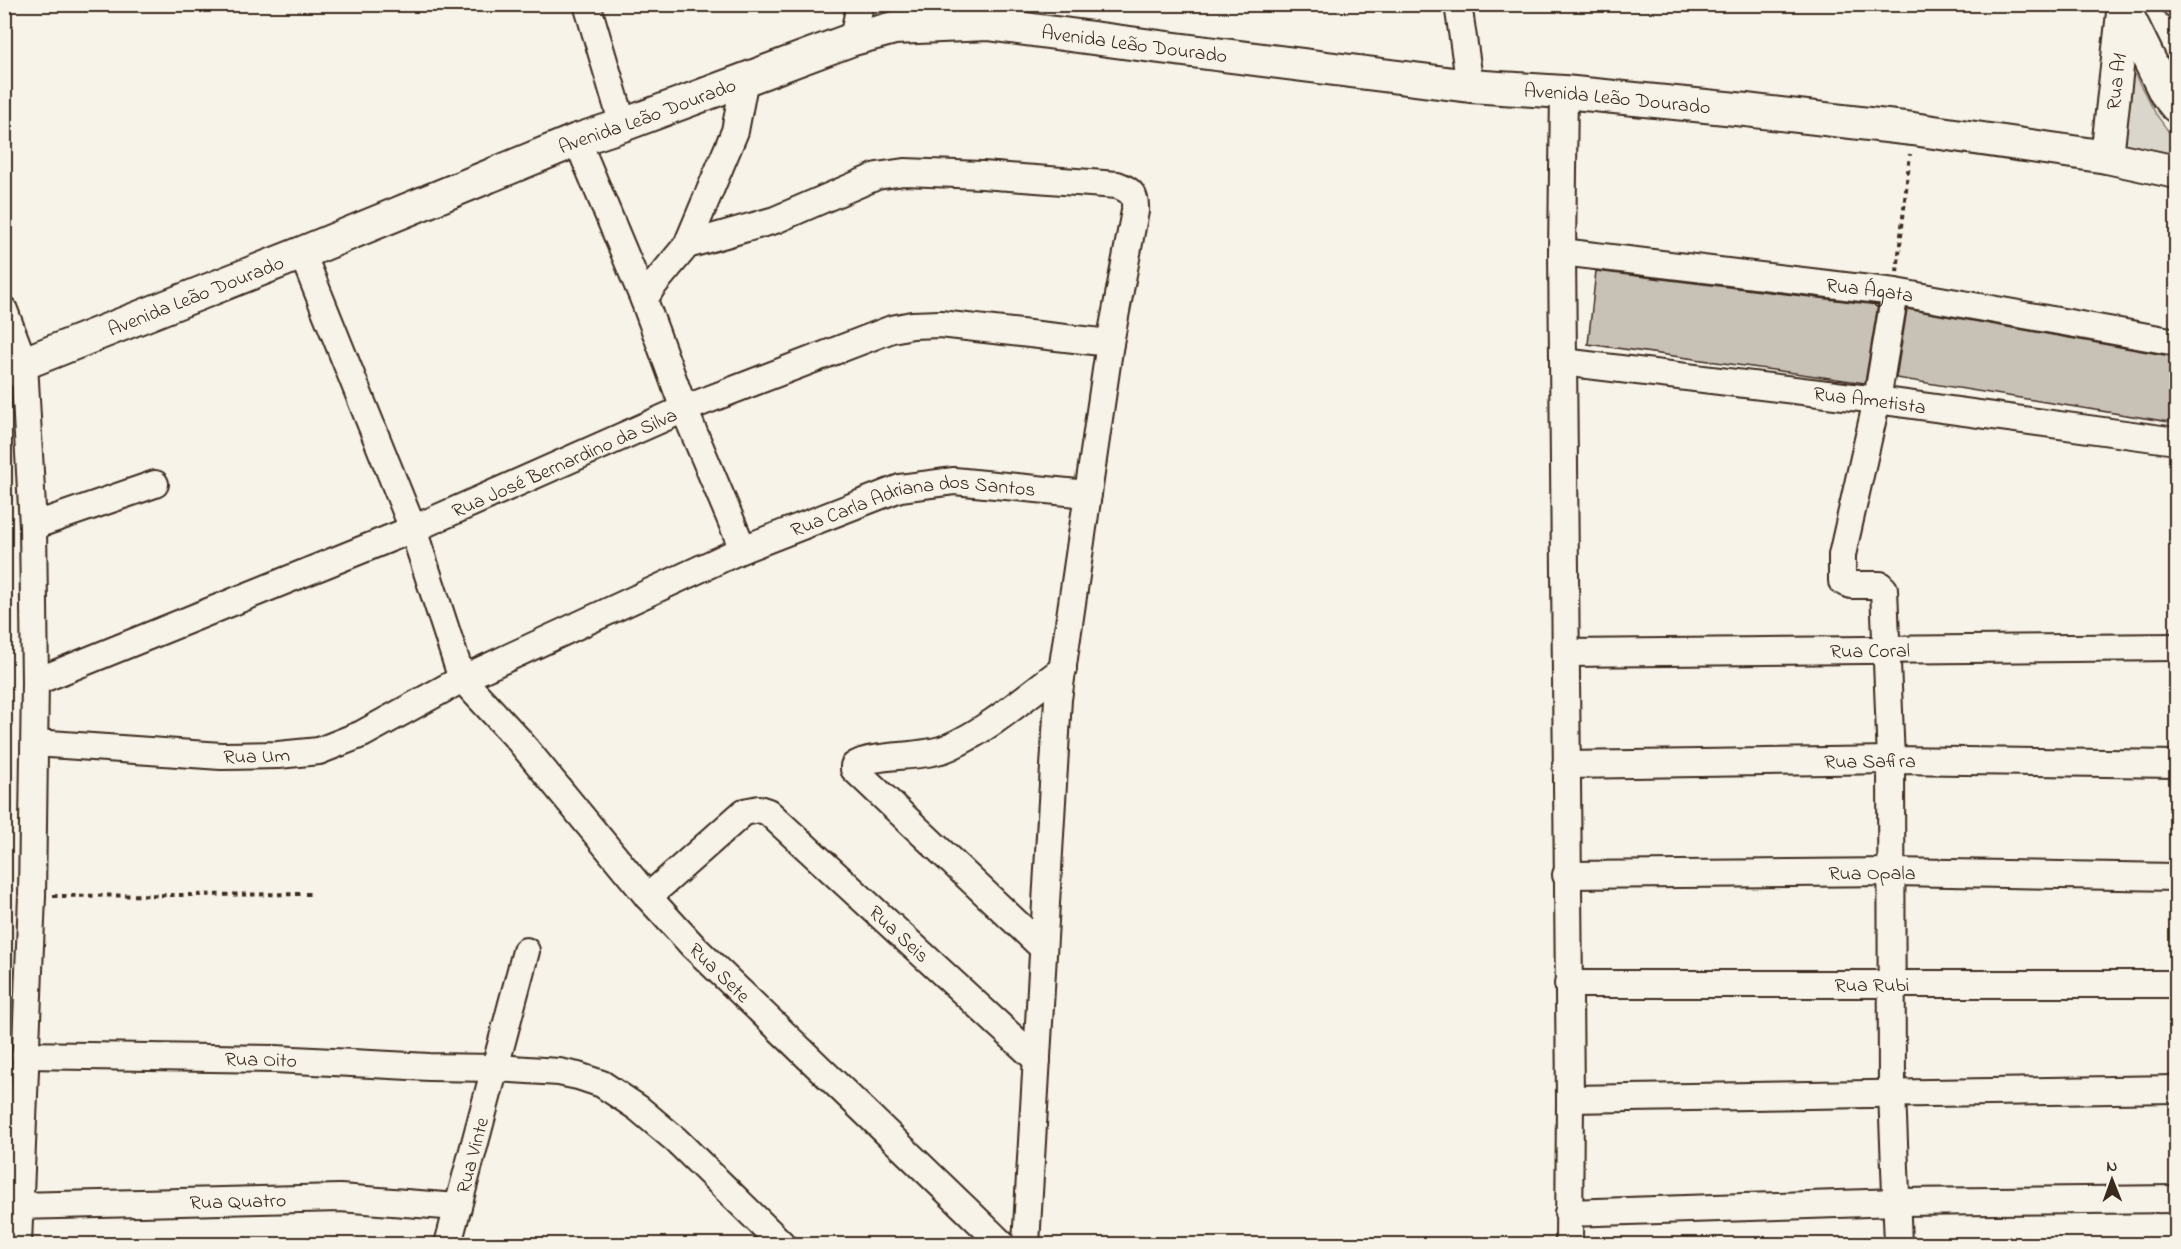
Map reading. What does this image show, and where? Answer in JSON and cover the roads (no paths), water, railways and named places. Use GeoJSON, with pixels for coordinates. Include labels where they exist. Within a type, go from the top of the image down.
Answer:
{"type":"FeatureCollection","features":[{"type":"Feature","properties":{"kind":"main road"},"geometry":{"type":"LineString","coordinates":[[2124,6],[2165,92],[2176,106]]}},
{"type":"Feature","properties":{"kind":"main road","name":"Rua A1"},"geometry":{"type":"LineString","coordinates":[[2107,157],[2124,6]]}},
{"type":"Feature","properties":{"kind":"main road","name":"Avenida Leão Dourado"},"geometry":{"type":"LineString","coordinates":[[14,367],[302,253],[577,140],[623,125],[745,78],[853,39],[894,28],[990,14],[1171,49],[1470,86],[1564,92],[1913,129],[2107,157],[2176,172]]}},
{"type":"Feature","properties":{"kind":"street"},"geometry":{"type":"LineString","coordinates":[[587,4],[623,125]]}},
{"type":"Feature","properties":{"kind":"street"},"geometry":{"type":"LineString","coordinates":[[853,39],[860,4]]}},
{"type":"Feature","properties":{"kind":"street"},"geometry":{"type":"LineString","coordinates":[[1458,4],[1470,86]]}},
{"type":"Feature","properties":{"kind":"street"},"geometry":{"type":"LineString","coordinates":[[644,300],[687,245],[735,131],[745,78]]}},
{"type":"Feature","properties":{"kind":"street"},"geometry":{"type":"LineString","coordinates":[[1564,92],[1562,252],[1566,875],[1570,1099],[1569,1245]]}},
{"type":"Feature","properties":{"kind":"street"},"geometry":{"type":"LineString","coordinates":[[577,140],[644,300],[684,409],[743,549]]}},
{"type":"Feature","properties":{"kind":"street"},"geometry":{"type":"LineString","coordinates":[[687,245],[775,220],[877,176],[904,172],[1117,185],[1128,189],[1136,202],[1110,343],[1058,699],[1026,1245]]}},
{"type":"Feature","properties":{"kind":"street","name":"Rua Ágata"},"geometry":{"type":"LineString","coordinates":[[1562,252],[1895,292],[2176,342]]}},
{"type":"Feature","properties":{"kind":"street"},"geometry":{"type":"LineString","coordinates":[[302,253],[413,529],[462,678]]}},
{"type":"Feature","properties":{"kind":"street"},"geometry":{"type":"LineString","coordinates":[[1895,292],[1877,400],[1842,555],[1841,576],[1842,581],[1851,585],[1881,585],[1884,589],[1891,760],[1892,1092],[1898,1245]]}},
{"type":"Feature","properties":{"kind":"street"},"geometry":{"type":"LineString","coordinates":[[4,310],[14,367],[33,526],[35,682],[32,896],[18,1245]]}},
{"type":"Feature","properties":{"kind":"street","name":"Rua José Bernardino da Silva"},"geometry":{"type":"LineString","coordinates":[[35,682],[413,529],[684,409],[892,329],[912,325],[940,324],[1110,343]]}},
{"type":"Feature","properties":{"kind":"street","name":"Rua Ametista"},"geometry":{"type":"LineString","coordinates":[[1563,363],[1877,400],[2176,441]]}},
{"type":"Feature","properties":{"kind":"street","name":"Rua Carla Adriana dos Santos"},"geometry":{"type":"LineString","coordinates":[[462,678],[743,549],[900,488],[954,481],[1088,494]]}},
{"type":"Feature","properties":{"kind":"street"},"geometry":{"type":"LineString","coordinates":[[33,526],[156,484]]}},
{"type":"Feature","properties":{"kind":"street","name":"Rua Coral"},"geometry":{"type":"LineString","coordinates":[[1566,653],[2176,647]]}},
{"type":"Feature","properties":{"kind":"street"},"geometry":{"type":"LineString","coordinates":[[1042,947],[854,769],[854,766],[868,760],[926,754],[947,748],[985,727],[1063,669]]}},
{"type":"Feature","properties":{"kind":"street","name":"Rua Um"},"geometry":{"type":"LineString","coordinates":[[34,743],[221,756],[278,755],[319,751],[362,734],[462,678]]}},
{"type":"Feature","properties":{"kind":"street","name":"Rua Sete"},"geometry":{"type":"LineString","coordinates":[[462,678],[518,738],[648,897],[693,946],[1002,1245]]}},
{"type":"Feature","properties":{"kind":"street","name":"Rua Safira"},"geometry":{"type":"LineString","coordinates":[[1566,765],[1891,760],[2176,764]]}},
{"type":"Feature","properties":{"kind":"street","name":"Rua Seis"},"geometry":{"type":"LineString","coordinates":[[648,897],[744,812],[749,809],[768,812],[1037,1060]]}},
{"type":"Feature","properties":{"kind":"street","name":"Rua Opala"},"geometry":{"type":"LineString","coordinates":[[1566,875],[1893,872],[2176,877]]}},
{"type":"Feature","properties":{"kind":"street","name":"Rua Vinte"},"geometry":{"type":"LineString","coordinates":[[448,1245],[526,951]]}},
{"type":"Feature","properties":{"kind":"street","name":"Rua Rubi"},"geometry":{"type":"LineString","coordinates":[[1568,984],[2176,984]]}},
{"type":"Feature","properties":{"kind":"street","name":"Rua Oito"},"geometry":{"type":"LineString","coordinates":[[25,1055],[275,1059],[559,1072],[602,1084],[638,1108],[676,1140],[783,1245]]}},
{"type":"Feature","properties":{"kind":"street"},"geometry":{"type":"LineString","coordinates":[[1570,1099],[2176,1089]]}},
{"type":"Feature","properties":{"kind":"street","name":"Rua Quatro"},"geometry":{"type":"LineString","coordinates":[[18,1206],[340,1198],[458,1207]]}},
{"type":"Feature","properties":{"kind":"street"},"geometry":{"type":"LineString","coordinates":[[1568,1213],[1897,1202],[2176,1199]]}}]}
